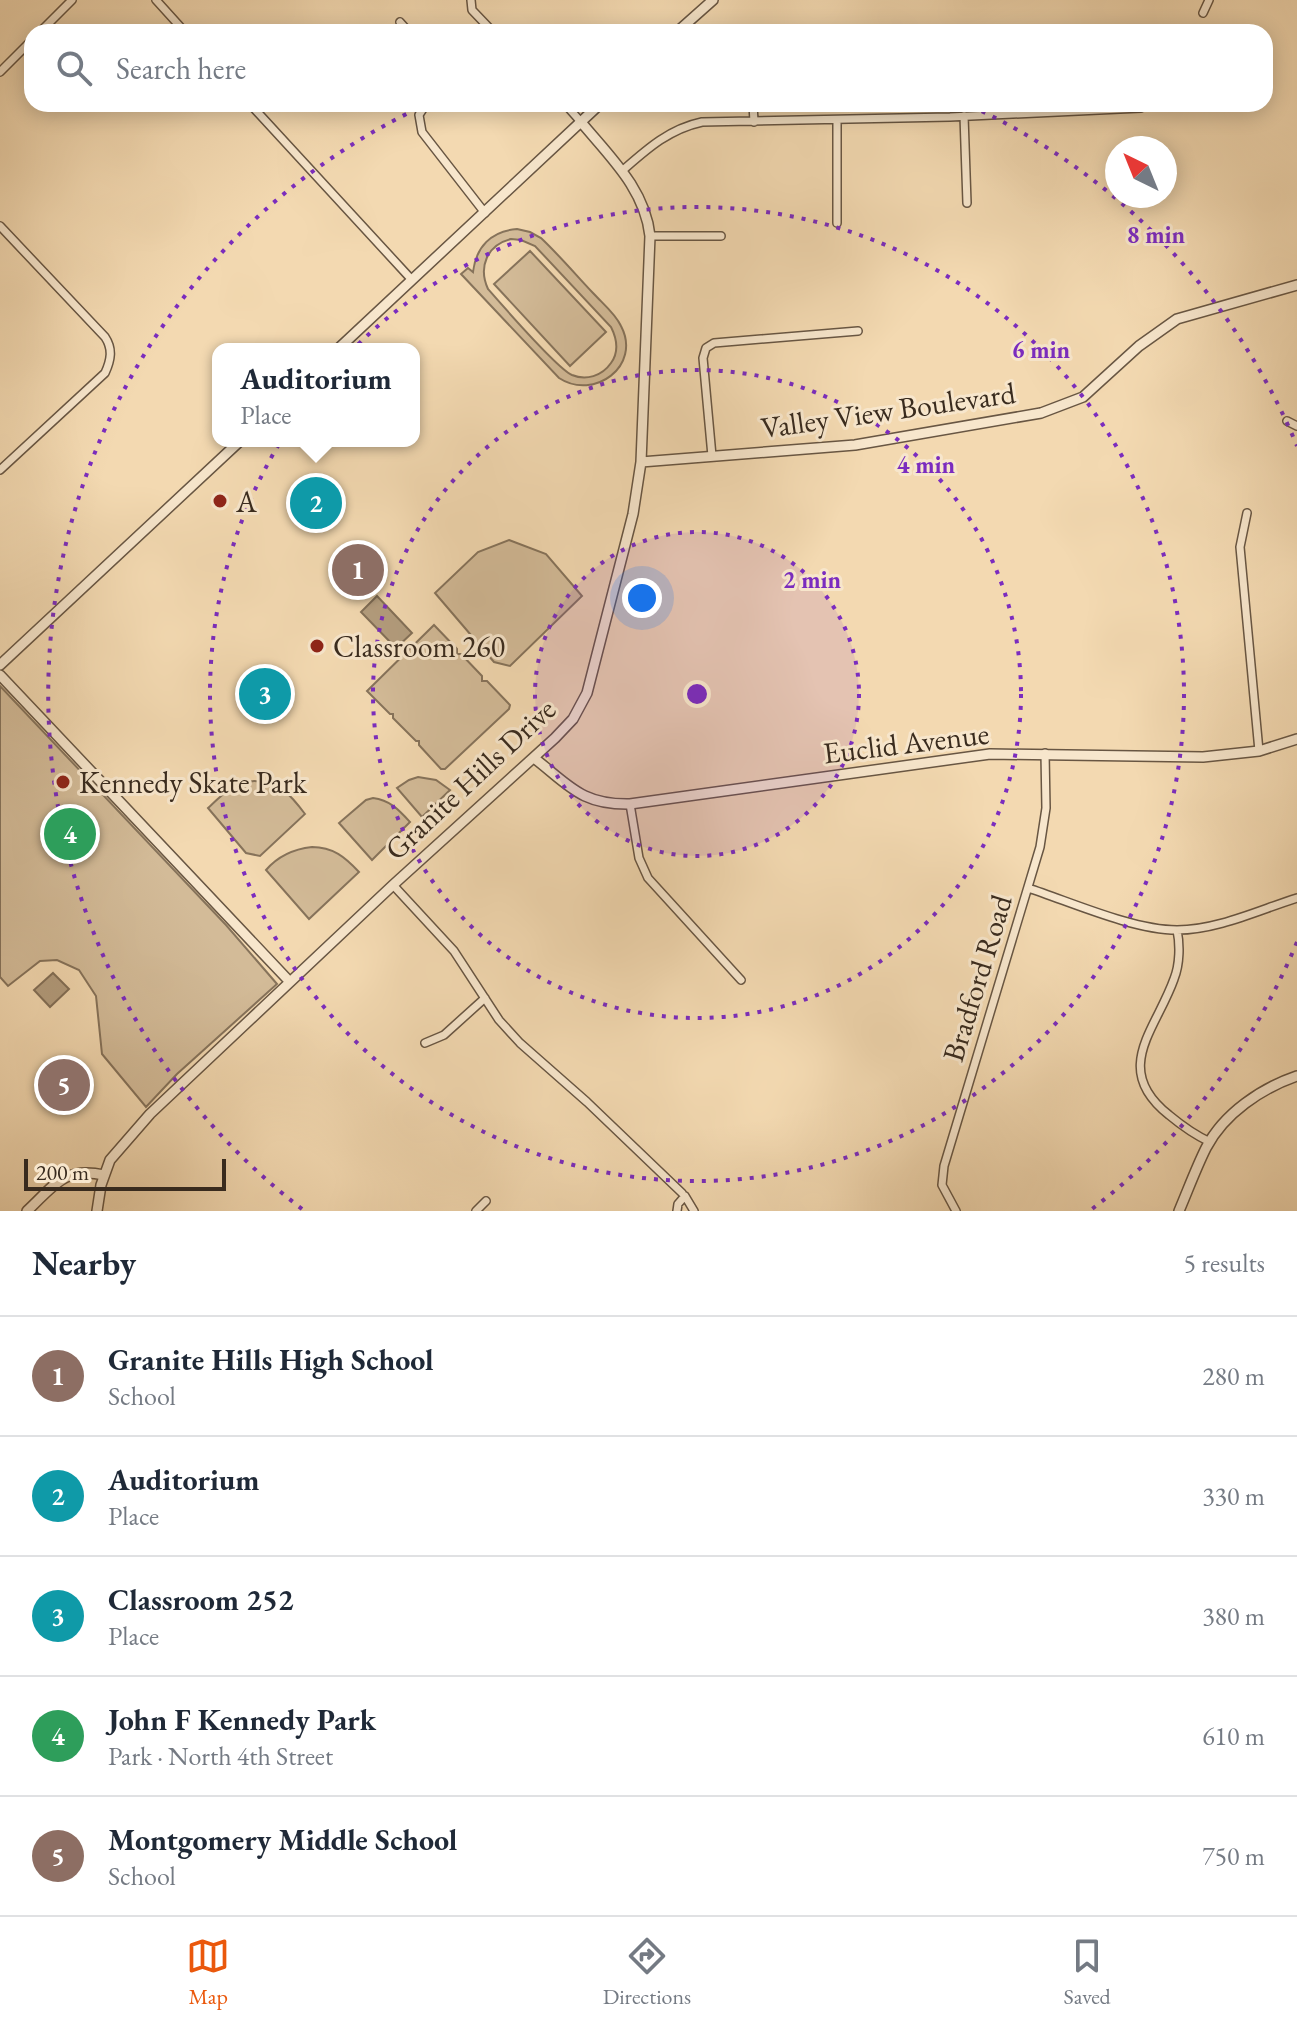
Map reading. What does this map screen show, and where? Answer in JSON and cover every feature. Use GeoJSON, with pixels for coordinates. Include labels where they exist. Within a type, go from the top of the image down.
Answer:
{"type":"FeatureCollection","features":[{"type":"Feature","properties":{"kind":"street"},"geometry":{"type":"LineString","coordinates":[[48,24],[72,0]]}},
{"type":"Feature","properties":{"kind":"street"},"geometry":{"type":"LineString","coordinates":[[156,0],[178,24]]}},
{"type":"Feature","properties":{"kind":"street"},"geometry":{"type":"LineString","coordinates":[[471,0],[472,10],[485,24]]}},
{"type":"Feature","properties":{"kind":"street"},"geometry":{"type":"LineString","coordinates":[[686,24],[713,0]]}},
{"type":"Feature","properties":{"kind":"street"},"geometry":{"type":"LineString","coordinates":[[1203,13],[1209,0]]}},
{"type":"Feature","properties":{"kind":"street"},"geometry":{"type":"LineString","coordinates":[[0,72],[24,48]]}},
{"type":"Feature","properties":{"kind":"street"},"geometry":{"type":"LineString","coordinates":[[257,112],[412,280]]}},
{"type":"Feature","properties":{"kind":"street"},"geometry":{"type":"LineString","coordinates":[[421,112],[422,132],[485,213]]}},
{"type":"Feature","properties":{"kind":"street","name":"Granite Hills Drive"},"geometry":{"type":"LineString","coordinates":[[97,1211],[104,1175],[114,1152],[150,1114],[393,885],[534,758],[568,725],[587,693],[633,514],[641,462],[650,236],[643,204],[622,171],[572,112]]}},
{"type":"Feature","properties":{"kind":"street"},"geometry":{"type":"LineString","coordinates":[[344,343],[592,112]]}},
{"type":"Feature","properties":{"kind":"street"},"geometry":{"type":"LineString","coordinates":[[753,112],[754,122]]}},
{"type":"Feature","properties":{"kind":"street"},"geometry":{"type":"LineString","coordinates":[[622,171],[652,144],[686,126],[702,122],[1052,112]]}},
{"type":"Feature","properties":{"kind":"street"},"geometry":{"type":"LineString","coordinates":[[964,116],[967,203]]}},
{"type":"Feature","properties":{"kind":"street"},"geometry":{"type":"LineString","coordinates":[[837,120],[837,223]]}},
{"type":"Feature","properties":{"kind":"street"},"geometry":{"type":"LineString","coordinates":[[0,226],[105,337],[111,356],[105,373],[0,470]]}},
{"type":"Feature","properties":{"kind":"street"},"geometry":{"type":"LineString","coordinates":[[650,236],[721,236]]}},
{"type":"Feature","properties":{"kind":"street","name":"Valley View Boulevard"},"geometry":{"type":"LineString","coordinates":[[641,462],[855,445],[1046,412],[1083,397],[1139,346],[1177,319],[1295,289]]}},
{"type":"Feature","properties":{"kind":"street"},"geometry":{"type":"LineString","coordinates":[[712,456],[703,358],[709,346],[714,343],[858,331]]}},
{"type":"Feature","properties":{"kind":"street"},"geometry":{"type":"LineString","coordinates":[[1287,421],[1297,426]]}},
{"type":"Feature","properties":{"kind":"street"},"geometry":{"type":"LineString","coordinates":[[0,665],[234,447]]}},
{"type":"Feature","properties":{"kind":"street"},"geometry":{"type":"LineString","coordinates":[[1247,513],[1240,547],[1259,751]]}},
{"type":"Feature","properties":{"kind":"street"},"geometry":{"type":"LineString","coordinates":[[0,675],[290,982]]}},
{"type":"Feature","properties":{"kind":"street","name":"Euclid Avenue"},"geometry":{"type":"LineString","coordinates":[[534,758],[579,794],[604,802],[630,804],[990,754],[1197,758],[1259,751],[1297,739]]}},
{"type":"Feature","properties":{"kind":"street","name":"Bradford Road"},"geometry":{"type":"LineString","coordinates":[[956,1211],[944,1193],[944,1166],[1040,847],[1046,808],[1045,753]]}},
{"type":"Feature","properties":{"kind":"street"},"geometry":{"type":"LineString","coordinates":[[630,804],[639,858],[648,878],[741,980]]}},
{"type":"Feature","properties":{"kind":"street"},"geometry":{"type":"LineString","coordinates":[[393,885],[454,951],[499,1020],[520,1043],[683,1195],[694,1211]]}},
{"type":"Feature","properties":{"kind":"street"},"geometry":{"type":"LineString","coordinates":[[1028,888],[1138,924],[1177,930],[1211,924],[1297,898]]}},
{"type":"Feature","properties":{"kind":"street"},"geometry":{"type":"LineString","coordinates":[[1177,930],[1175,977],[1144,1044],[1139,1059],[1140,1075],[1149,1096],[1158,1106],[1210,1142]]}},
{"type":"Feature","properties":{"kind":"street"},"geometry":{"type":"LineString","coordinates":[[425,1043],[444,1035],[485,998]]}},
{"type":"Feature","properties":{"kind":"street"},"geometry":{"type":"LineString","coordinates":[[1179,1211],[1210,1142],[1228,1119],[1274,1085],[1297,1076]]}},
{"type":"Feature","properties":{"kind":"street"},"geometry":{"type":"LineString","coordinates":[[27,1211],[67,1176],[85,1171],[104,1175]]}},
{"type":"Feature","properties":{"kind":"street"},"geometry":{"type":"LineString","coordinates":[[677,1211],[683,1195]]}},
{"type":"Feature","properties":{"kind":"street"},"geometry":{"type":"LineString","coordinates":[[476,1211],[486,1201]]}},
{"type":"Feature","properties":{"kind":"shaded area"},"geometry":{"type":"Polygon","coordinates":[[[508,230],[530,232],[541,238],[615,317],[626,341],[620,366],[611,376],[586,385],[559,378],[461,274],[468,268],[473,272],[477,255],[486,242],[508,230]],[[521,240],[503,242],[491,252],[484,273],[488,289],[565,370],[583,377],[598,374],[611,363],[615,354],[616,341],[611,327],[535,246],[521,240]]]}},
{"type":"Feature","properties":{"kind":"shaded area"},"geometry":{"type":"Polygon","coordinates":[[[530,251],[606,332],[570,366],[494,284],[530,251]]]}},
{"type":"Feature","properties":{"kind":"shaded area"},"geometry":{"type":"Polygon","coordinates":[[[509,540],[546,554],[582,596],[510,666],[494,662],[435,593],[478,552],[509,540]]]}},
{"type":"Feature","properties":{"kind":"shaded area"},"geometry":{"type":"Polygon","coordinates":[[[377,596],[412,633],[396,648],[361,612],[377,596]]]}},
{"type":"Feature","properties":{"kind":"shaded area"},"geometry":{"type":"Polygon","coordinates":[[[434,625],[457,649],[457,654],[461,654],[482,676],[482,681],[487,681],[510,705],[445,769],[441,769],[419,745],[419,741],[367,691],[434,625]]]}},
{"type":"Feature","properties":{"kind":"shaded area"},"geometry":{"type":"Polygon","coordinates":[[[0,686],[226,925],[277,984],[177,1074],[146,1107],[102,1054],[96,996],[79,970],[57,960],[40,961],[8,986],[0,977],[0,686]]]}},
{"type":"Feature","properties":{"kind":"shaded area"},"geometry":{"type":"Polygon","coordinates":[[[418,777],[436,780],[450,790],[422,817],[397,788],[418,777]]]}},
{"type":"Feature","properties":{"kind":"shaded area"},"geometry":{"type":"Polygon","coordinates":[[[254,781],[284,790],[305,814],[260,856],[246,853],[208,808],[234,787],[254,781]]]}},
{"type":"Feature","properties":{"kind":"shaded area"},"geometry":{"type":"Polygon","coordinates":[[[373,798],[389,803],[410,822],[372,860],[339,823],[366,800],[373,798]]]}},
{"type":"Feature","properties":{"kind":"shaded area"},"geometry":{"type":"Polygon","coordinates":[[[312,847],[338,854],[359,872],[309,919],[266,870],[287,854],[312,847]]]}},
{"type":"Feature","properties":{"kind":"shaded area"},"geometry":{"type":"Polygon","coordinates":[[[53,973],[69,989],[50,1007],[34,990],[53,973]]]}},
{"type":"Feature","properties":{"kind":"place","name":"A"},"geometry":{"type":"Point","coordinates":[220,501]}},
{"type":"Feature","properties":{"kind":"place","name":"Auditorium"},"geometry":{"type":"Point","coordinates":[316,503]}},
{"type":"Feature","properties":{"kind":"place","name":"Granite Hills High School"},"geometry":{"type":"Point","coordinates":[358,570]}},
{"type":"Feature","properties":{"kind":"place","name":"Classroom 260"},"geometry":{"type":"Point","coordinates":[317,646]}},
{"type":"Feature","properties":{"kind":"place","name":"Classroom 252"},"geometry":{"type":"Point","coordinates":[265,694]}},
{"type":"Feature","properties":{"kind":"place","name":"Kennedy Skate Park"},"geometry":{"type":"Point","coordinates":[63,782]}},
{"type":"Feature","properties":{"kind":"place","name":"John F Kennedy Park"},"geometry":{"type":"Point","coordinates":[70,834]}},
{"type":"Feature","properties":{"kind":"place","name":"Montgomery Middle School"},"geometry":{"type":"Point","coordinates":[64,1085]}}]}
